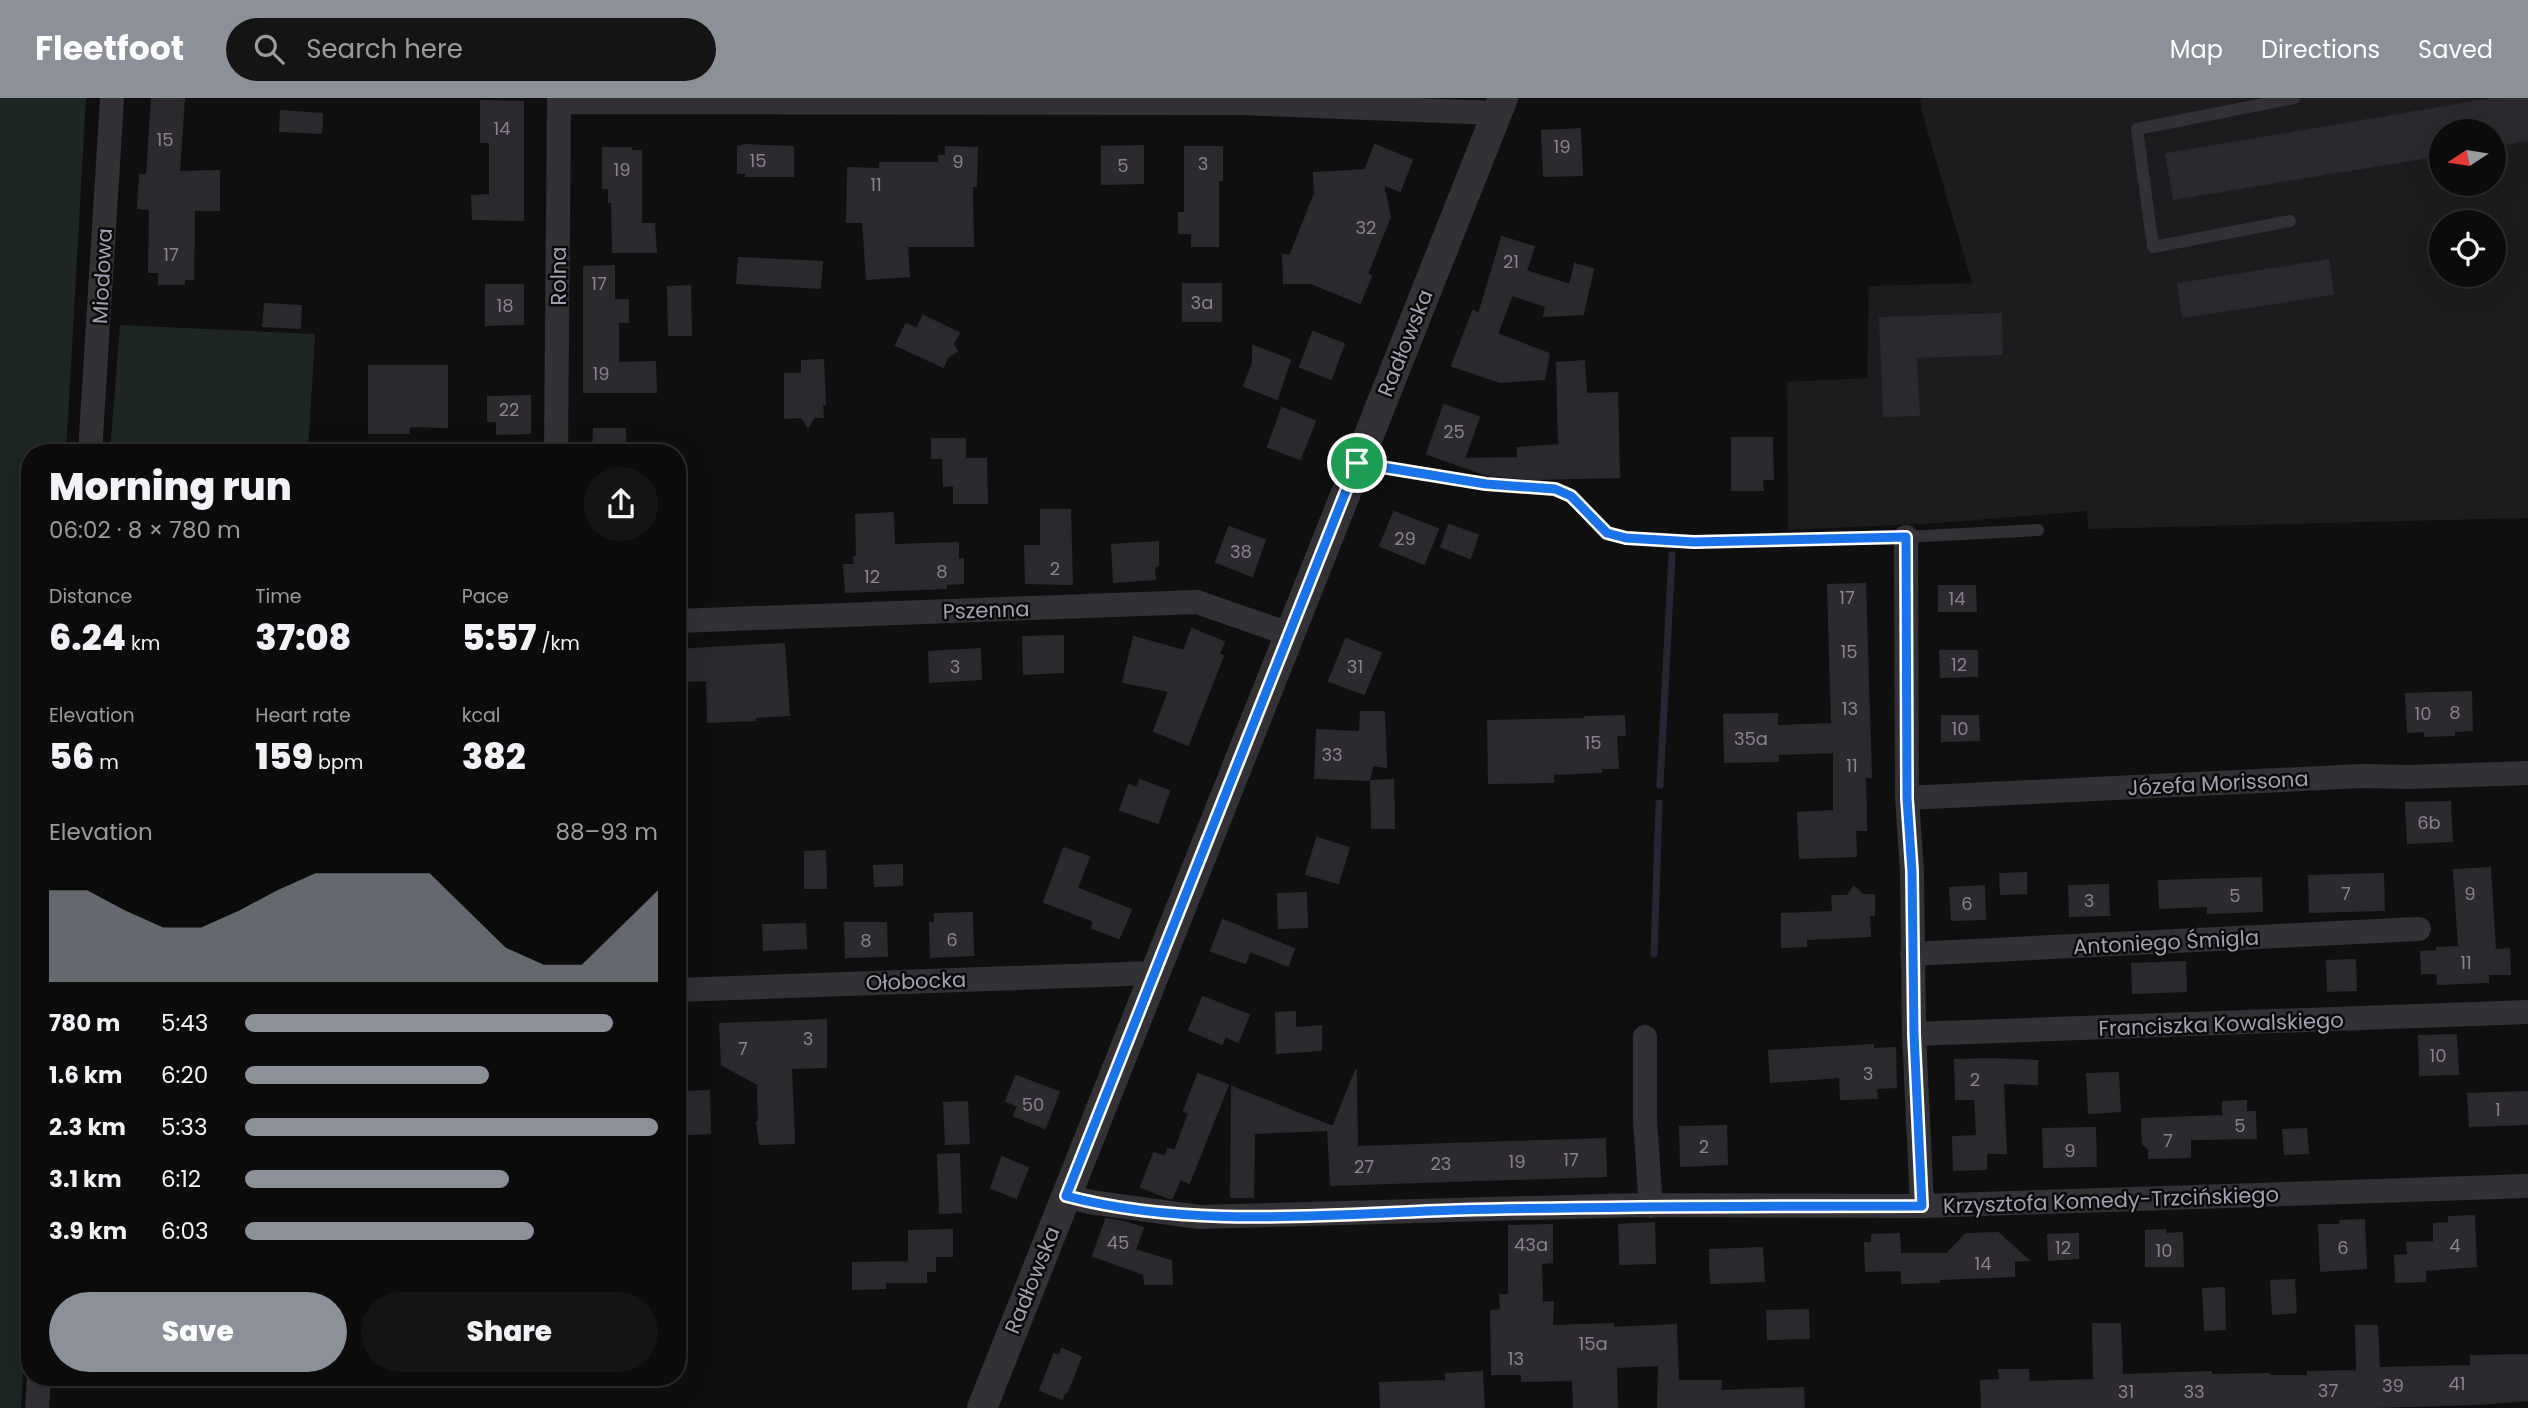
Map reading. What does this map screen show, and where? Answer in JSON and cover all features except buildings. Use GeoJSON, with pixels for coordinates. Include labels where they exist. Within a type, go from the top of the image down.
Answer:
{"type":"FeatureCollection","features":[{"type":"Feature","properties":{"kind":"street","name":"Miodowa"},"geometry":{"type":"LineString","coordinates":[[91,444],[112,98]]}},
{"type":"Feature","properties":{"kind":"street"},"geometry":{"type":"LineString","coordinates":[[559,100],[1500,106]]}},
{"type":"Feature","properties":{"kind":"street","name":"Rolna"},"geometry":{"type":"LineString","coordinates":[[556,444],[559,100]]}},
{"type":"Feature","properties":{"kind":"street","name":"Radłowska"},"geometry":{"type":"LineString","coordinates":[[982,1408],[1500,106]]}},
{"type":"Feature","properties":{"kind":"street"},"geometry":{"type":"LineString","coordinates":[[1906,537],[1907,798],[1912,871],[1914,1034],[1922,1206]]}},
{"type":"Feature","properties":{"kind":"street","name":"Pszenna"},"geometry":{"type":"LineString","coordinates":[[686,621],[1197,602],[1289,634]]}},
{"type":"Feature","properties":{"kind":"street","name":"Józefa Morissona"},"geometry":{"type":"LineString","coordinates":[[1907,798],[2363,776],[2528,773]]}},
{"type":"Feature","properties":{"kind":"street","name":"Antoniego Śmigla"},"geometry":{"type":"LineString","coordinates":[[1912,954],[2419,929]]}},
{"type":"Feature","properties":{"kind":"street","name":"Ołobocka"},"geometry":{"type":"LineString","coordinates":[[686,990],[1155,973]]}},
{"type":"Feature","properties":{"kind":"street","name":"Franciszka Kowalskiego"},"geometry":{"type":"LineString","coordinates":[[1914,1034],[2528,1012]]}},
{"type":"Feature","properties":{"kind":"street"},"geometry":{"type":"LineString","coordinates":[[1645,1037],[1645,1122],[1651,1206]]}},
{"type":"Feature","properties":{"kind":"street","name":"Krzysztofa Komedy-Trzcińskiego"},"geometry":{"type":"LineString","coordinates":[[1066,1196],[1090,1202],[1199,1217],[1651,1206],[1922,1206],[2528,1186]]}},
{"type":"Feature","properties":{"kind":"street"},"geometry":{"type":"LineString","coordinates":[[37,1408],[38,1386]]}},
{"type":"Feature","properties":{"kind":"lane"},"geometry":{"type":"LineString","coordinates":[[2290,221],[2153,247],[2137,129],[2294,98]]}},
{"type":"Feature","properties":{"kind":"lane"},"geometry":{"type":"LineString","coordinates":[[1357,463],[1486,484],[1555,489],[1571,496],[1607,533],[1626,538],[1694,542],[1906,537],[2038,530]]}},
{"type":"Feature","properties":{"kind":"shaded area"},"geometry":{"type":"Polygon","coordinates":[[[0,98],[86,98],[67,444],[21,444],[22,1386],[21,1408],[0,1408],[0,98]]]}},
{"type":"Feature","properties":{"kind":"shaded area"},"geometry":{"type":"Polygon","coordinates":[[[1920,98],[2528,98],[2528,518],[2088,529],[2087,511],[1938,523],[1788,530],[1787,382],[1867,378],[1869,286],[1972,283],[1920,98]]]}},
{"type":"Feature","properties":{"kind":"shaded area"},"geometry":{"type":"Polygon","coordinates":[[[120,325],[315,334],[309,444],[111,444],[120,325]]]}},
{"type":"Feature","properties":{"kind":"waterway"},"geometry":{"type":"LineString","coordinates":[[1660,785],[1672,555]]}},
{"type":"Feature","properties":{"kind":"waterway"},"geometry":{"type":"LineString","coordinates":[[1654,954],[1659,803]]}},
{"type":"Feature","properties":{"kind":"route"},"geometry":{"type":"LineString","coordinates":[[1357,463],[1486,484],[1555,489],[1571,496],[1607,533],[1626,538],[1694,542],[1906,537],[1907,798],[1912,871],[1914,1034],[1922,1206],[1640,1206],[1199,1217],[1090,1202],[1066,1196],[1357,463]]}}]}
